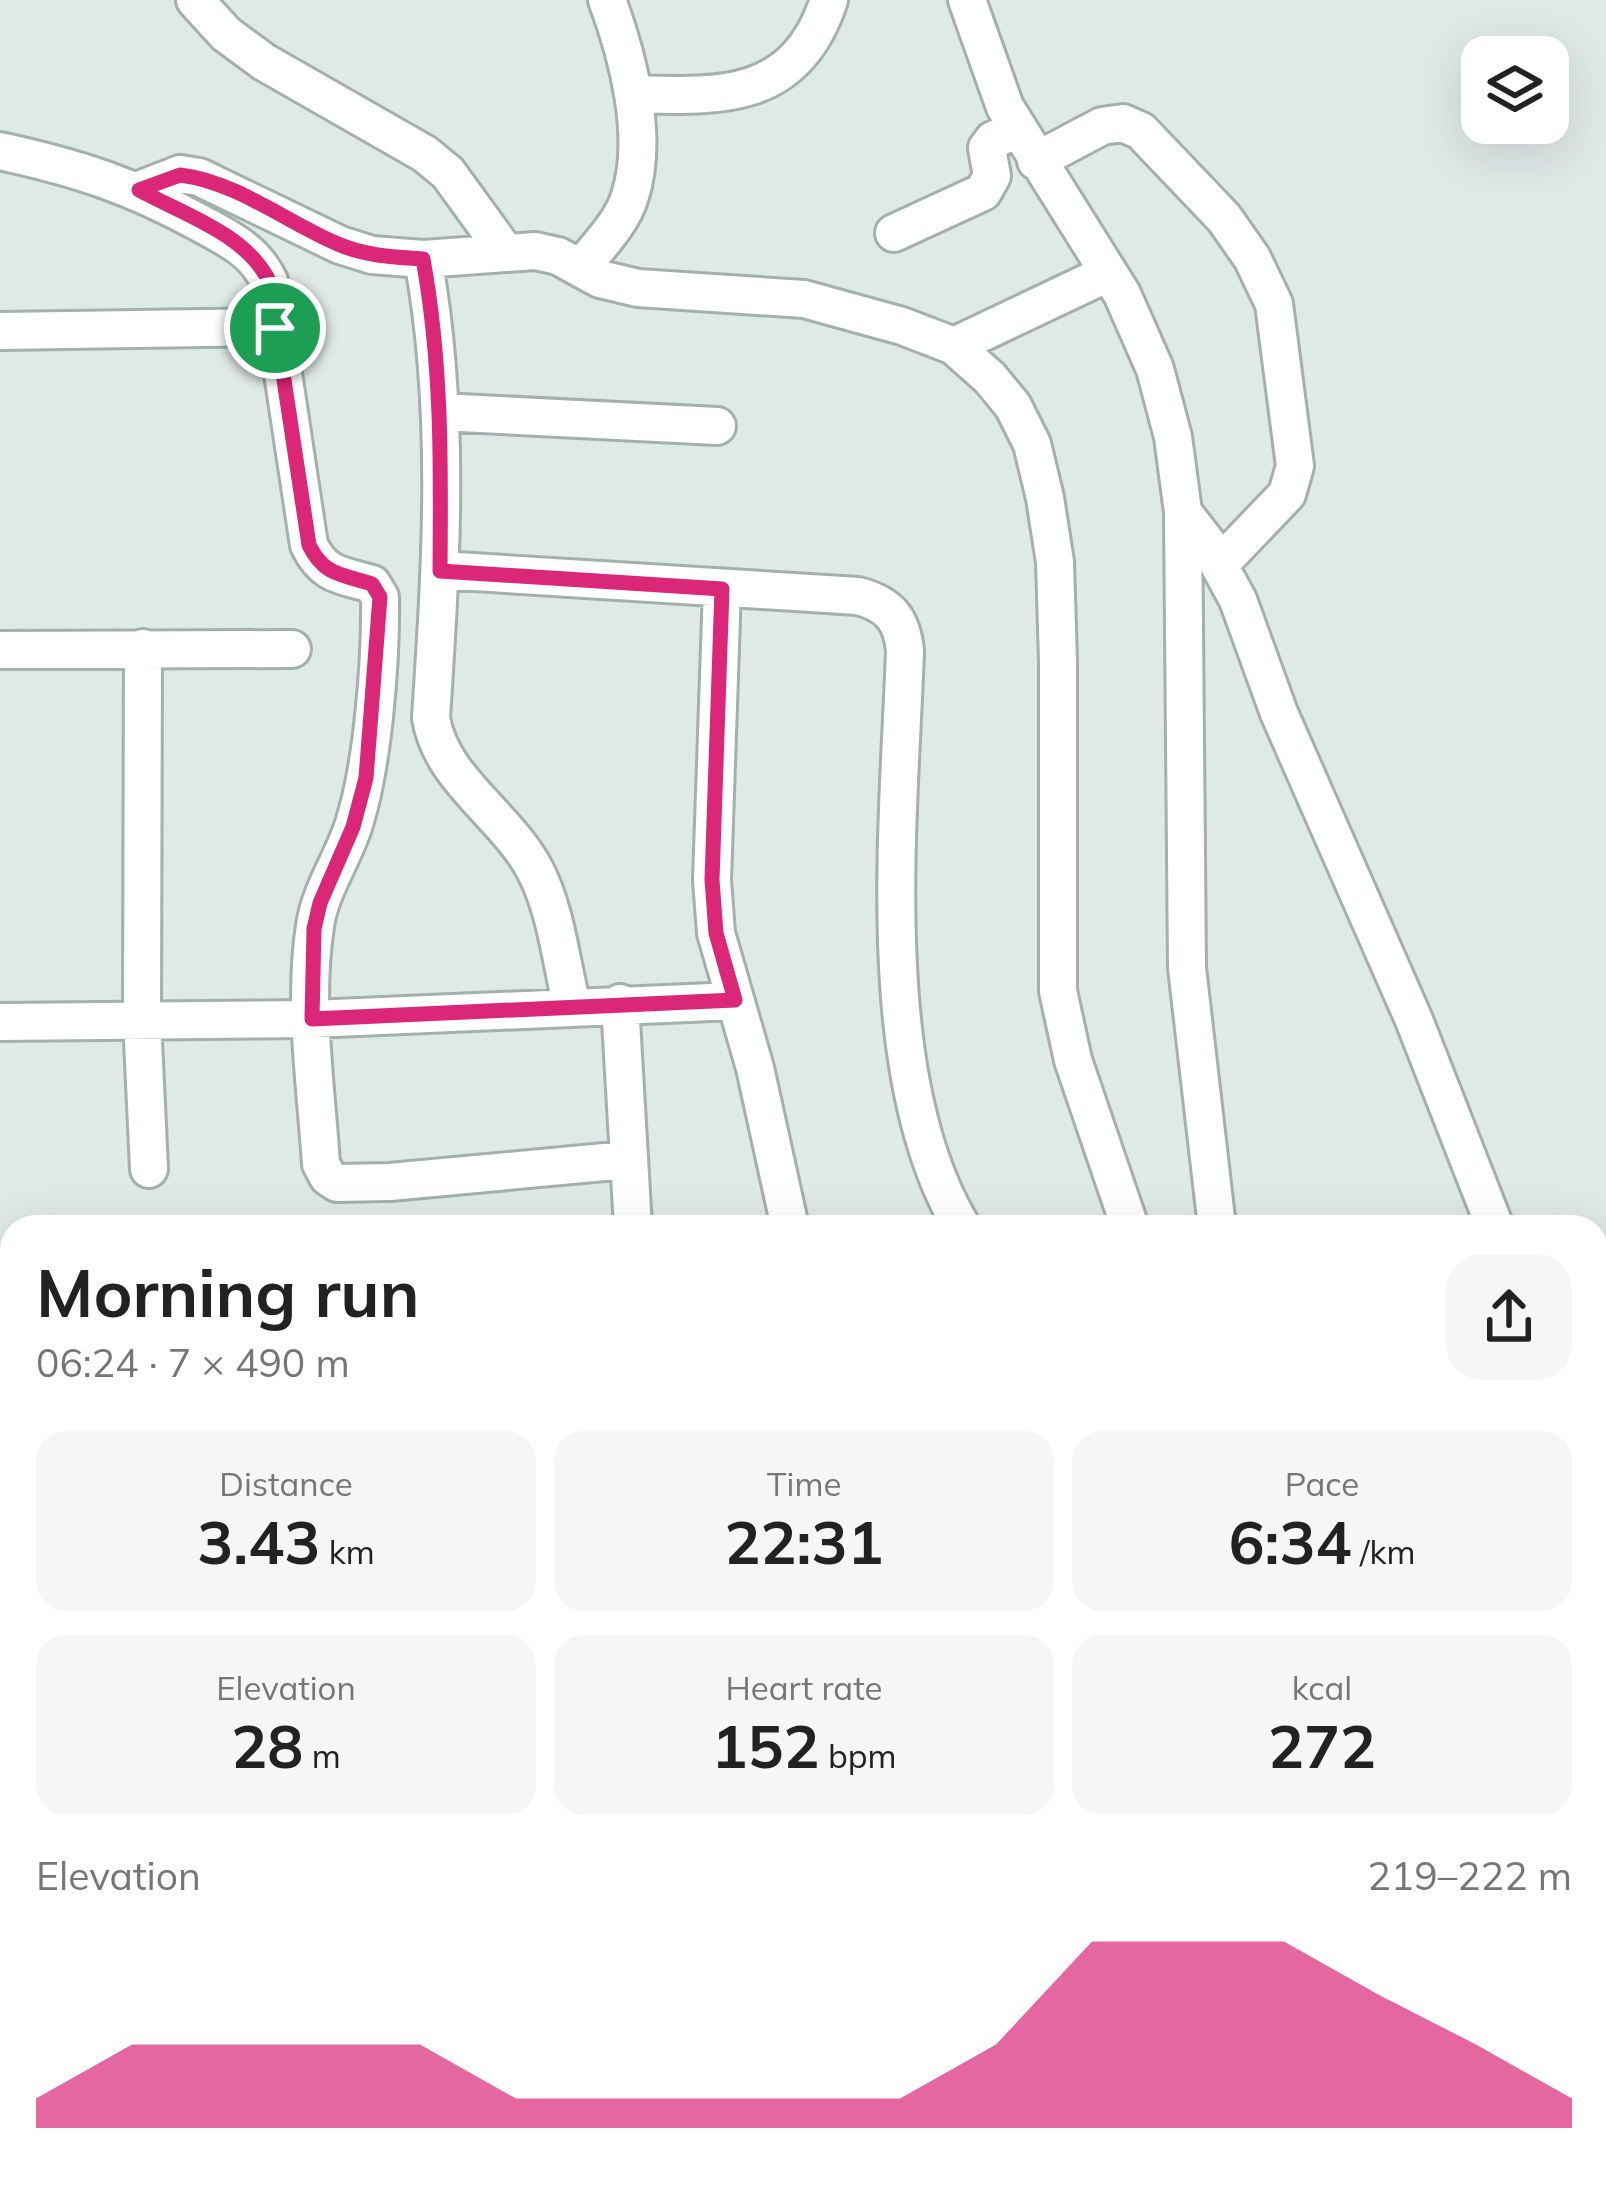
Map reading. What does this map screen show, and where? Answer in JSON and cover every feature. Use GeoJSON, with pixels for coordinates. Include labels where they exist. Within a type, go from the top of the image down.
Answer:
{"type":"FeatureCollection","features":[{"type":"Feature","properties":{"kind":"street"},"geometry":{"type":"LineString","coordinates":[[195,0],[226,34],[264,62],[387,129],[448,173],[506,253]]}},
{"type":"Feature","properties":{"kind":"street"},"geometry":{"type":"LineString","coordinates":[[582,267],[629,199],[634,174],[634,94],[626,52],[607,0]]}},
{"type":"Feature","properties":{"kind":"street"},"geometry":{"type":"LineString","coordinates":[[634,94],[736,93],[764,83],[796,60],[819,29],[829,0]]}},
{"type":"Feature","properties":{"kind":"street"},"geometry":{"type":"LineString","coordinates":[[967,0],[1005,107],[1122,294],[1155,369],[1173,437],[1183,512],[1187,968],[1216,1215]]}},
{"type":"Feature","properties":{"kind":"street"},"geometry":{"type":"LineString","coordinates":[[1036,161],[1102,126],[1123,123],[1141,131],[1224,218],[1252,258],[1274,304],[1295,466],[1287,494],[1220,564]]}},
{"type":"Feature","properties":{"kind":"street"},"geometry":{"type":"LineString","coordinates":[[894,232],[983,192],[992,176],[987,148],[993,140],[1018,129]]}},
{"type":"Feature","properties":{"kind":"street"},"geometry":{"type":"LineString","coordinates":[[0,151],[81,169],[139,190],[238,244],[258,260],[269,281],[309,545],[318,564],[372,584],[380,597],[366,778],[353,827],[320,903],[314,929],[312,1019],[321,1164],[328,1178],[337,1183],[390,1182],[626,1160]]}},
{"type":"Feature","properties":{"kind":"street"},"geometry":{"type":"LineString","coordinates":[[139,190],[180,175],[199,177],[340,245],[372,255],[423,259],[535,251],[558,256],[600,279],[638,288],[804,299],[954,346],[990,378],[1013,406],[1032,444],[1045,498],[1055,562],[1058,662],[1058,992],[1079,1079],[1126,1215]]}},
{"type":"Feature","properties":{"kind":"street"},"geometry":{"type":"LineString","coordinates":[[423,259],[436,327],[441,412],[434,739],[443,757],[514,838],[536,873],[572,1006]]}},
{"type":"Feature","properties":{"kind":"street"},"geometry":{"type":"LineString","coordinates":[[954,346],[1108,273]]}},
{"type":"Feature","properties":{"kind":"street"},"geometry":{"type":"LineString","coordinates":[[0,332],[275,328]]}},
{"type":"Feature","properties":{"kind":"street"},"geometry":{"type":"LineString","coordinates":[[441,412],[717,426]]}},
{"type":"Feature","properties":{"kind":"street"},"geometry":{"type":"LineString","coordinates":[[1183,512],[1220,564],[1238,600],[1279,713],[1414,1020],[1490,1215]]}},
{"type":"Feature","properties":{"kind":"street"},"geometry":{"type":"LineString","coordinates":[[440,571],[858,596],[878,601],[903,628],[896,889],[901,1007],[919,1124],[935,1176],[956,1215]]}},
{"type":"Feature","properties":{"kind":"street"},"geometry":{"type":"LineString","coordinates":[[722,589],[712,880],[716,933],[755,1068],[787,1215]]}},
{"type":"Feature","properties":{"kind":"street"},"geometry":{"type":"LineString","coordinates":[[142,648],[142,1019],[149,1169]]}},
{"type":"Feature","properties":{"kind":"street"},"geometry":{"type":"LineString","coordinates":[[0,650],[292,650]]}},
{"type":"Feature","properties":{"kind":"street"},"geometry":{"type":"LineString","coordinates":[[0,1022],[312,1019],[735,1000]]}},
{"type":"Feature","properties":{"kind":"street"},"geometry":{"type":"LineString","coordinates":[[620,1004],[632,1215]]}},
{"type":"Feature","properties":{"kind":"route"},"geometry":{"type":"LineString","coordinates":[[199,177],[340,245],[372,255],[423,259],[436,327],[441,412],[440,571],[722,589],[712,880],[716,933],[735,1000],[312,1019],[314,929],[320,903],[353,827],[366,778],[380,597],[372,584],[318,564],[309,545],[275,328],[269,281],[258,260],[238,244],[139,190],[160,179],[199,177]]}}]}
